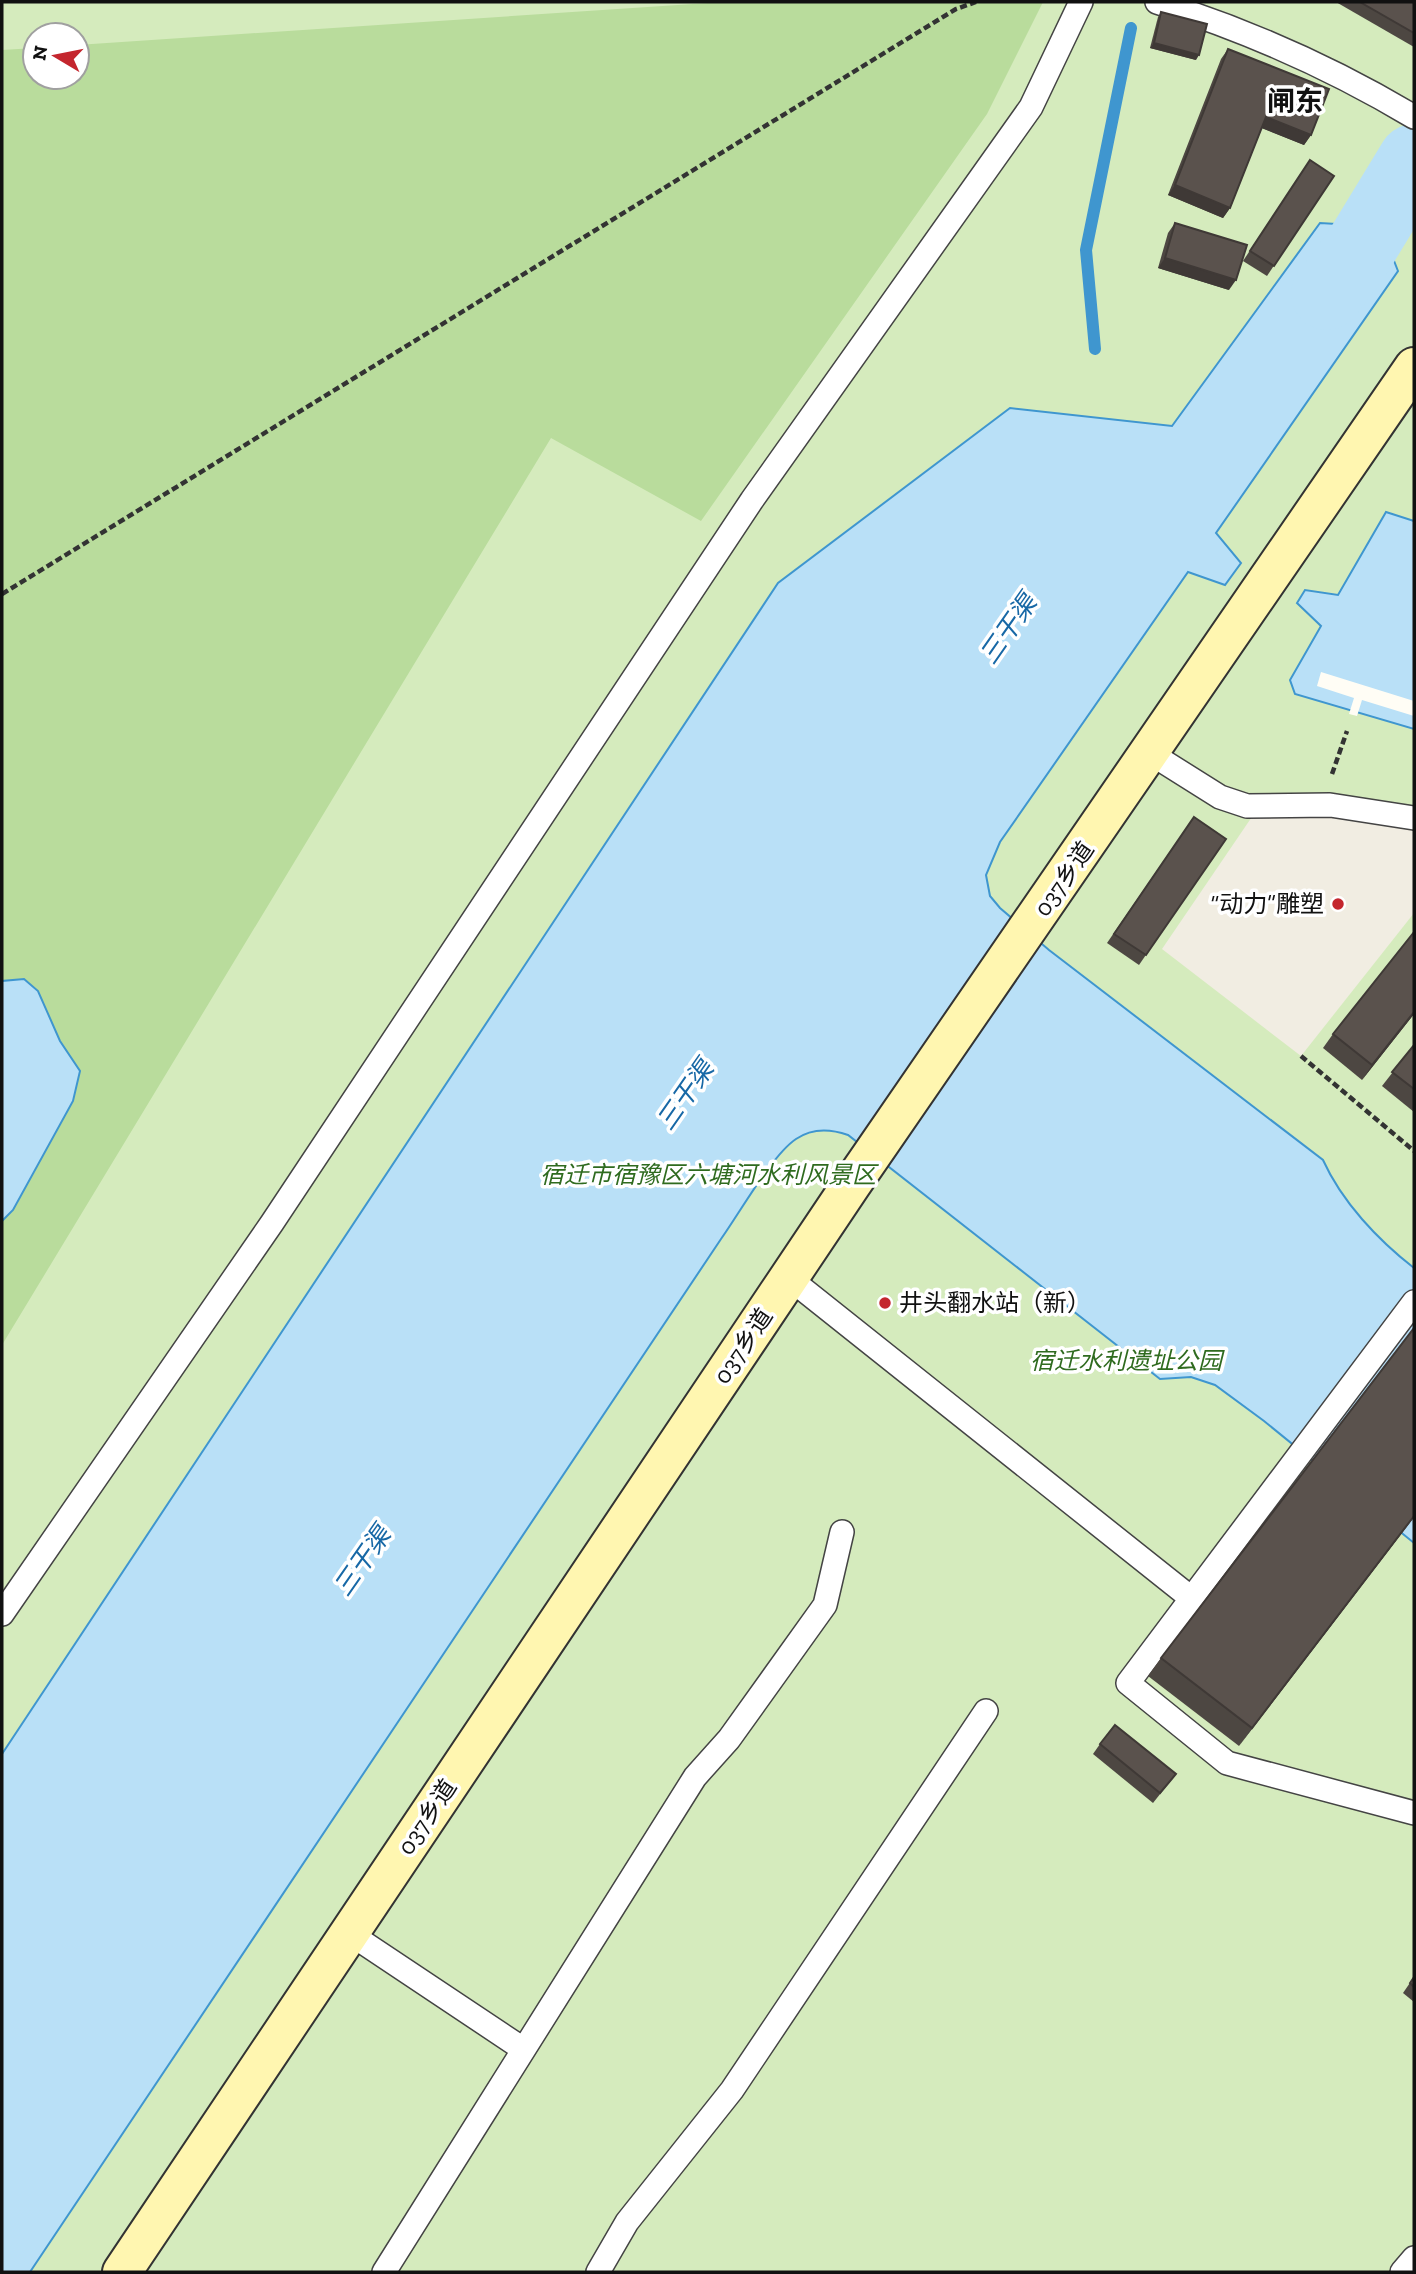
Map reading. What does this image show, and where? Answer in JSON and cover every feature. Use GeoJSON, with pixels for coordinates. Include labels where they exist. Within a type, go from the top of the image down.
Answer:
{"type":"FeatureCollection","features":[{"type":"Feature","properties":{"kind":"street","name":"037乡道"},"geometry":{"type":"LineString","coordinates":[[122,2272],[851,1185],[1414,367]]}},
{"type":"Feature","properties":{"kind":"lane"},"geometry":{"type":"LineString","coordinates":[[2,1614],[272,1223],[752,500],[1031,107],[1081,2]]}},
{"type":"Feature","properties":{"kind":"lane"},"geometry":{"type":"LineString","coordinates":[[1157,2],[1201,8],[1362,85],[1414,117]]}},
{"type":"Feature","properties":{"kind":"lane"},"geometry":{"type":"LineString","coordinates":[[1150,753],[1220,797],[1247,806],[1322,805],[1364,808],[1414,818]]}},
{"type":"Feature","properties":{"kind":"lane"},"geometry":{"type":"LineString","coordinates":[[789,1278],[1191,1598]]}},
{"type":"Feature","properties":{"kind":"lane"},"geometry":{"type":"LineString","coordinates":[[1414,1302],[1128,1683],[1227,1763],[1414,1812]]}},
{"type":"Feature","properties":{"kind":"lane"},"geometry":{"type":"LineString","coordinates":[[384,2272],[695,1777],[729,1740],[825,1605],[842,1532]]}},
{"type":"Feature","properties":{"kind":"lane"},"geometry":{"type":"LineString","coordinates":[[598,2272],[627,2222],[732,2090],[874,1873],[986,1711]]}},
{"type":"Feature","properties":{"kind":"lane"},"geometry":{"type":"LineString","coordinates":[[349,1933],[523,2049]]}},
{"type":"Feature","properties":{"kind":"lane"},"geometry":{"type":"LineString","coordinates":[[1402,2272],[1414,2258]]}},
{"type":"Feature","properties":{"kind":"path"},"geometry":{"type":"LineString","coordinates":[[2,594],[956,9],[976,2]]}},
{"type":"Feature","properties":{"kind":"path"},"geometry":{"type":"LineString","coordinates":[[1322,805],[1347,731]]}},
{"type":"Feature","properties":{"kind":"path"},"geometry":{"type":"LineString","coordinates":[[1301,1056],[1414,1151]]}},
{"type":"Feature","properties":{"kind":"green space","name":"宿迁市宿豫区六塘河水利风景区"},"geometry":{"type":"Polygon","coordinates":[[[2,2],[1414,2],[1414,2272],[2,2272],[2,2]]]}},
{"type":"Feature","properties":{"kind":"green space"},"geometry":{"type":"Polygon","coordinates":[[[723,2],[1043,2],[987,114],[701,521],[551,438],[2,1345],[2,50],[21,49],[21,91],[91,91],[91,44],[723,2]]]}},
{"type":"Feature","properties":{"kind":"shaded area"},"geometry":{"type":"Polygon","coordinates":[[[1260,805],[1414,818],[1414,913],[1301,1056],[1162,949],[1260,805]]]}},
{"type":"Feature","properties":{"kind":"water"},"geometry":{"type":"Polygon","coordinates":[[[1375,207],[1391,219],[1387,243],[1398,271],[1216,533],[1241,563],[1225,585],[1188,572],[1000,842],[986,875],[990,896],[1000,908],[1049,950],[1323,1160],[1340,1191],[1362,1219],[1414,1268],[1414,1543],[1264,1421],[1215,1385],[1191,1377],[1160,1379],[848,1135],[822,1131],[802,1135],[777,1158],[756,1186],[30,2272],[2,2272],[2,1754],[778,583],[1010,408],[1172,426],[1320,223],[1354,225],[1375,207]]]}},
{"type":"Feature","properties":{"kind":"water"},"geometry":{"type":"Polygon","coordinates":[[[1386,512],[1414,521],[1414,729],[1295,694],[1290,680],[1321,626],[1297,603],[1305,590],[1338,595],[1386,512]]]}},
{"type":"Feature","properties":{"kind":"water"},"geometry":{"type":"Polygon","coordinates":[[[24,979],[38,991],[60,1041],[80,1071],[73,1101],[13,1210],[2,1221],[2,981],[24,979]]]}},
{"type":"Feature","properties":{"kind":"pier"},"geometry":{"type":"Polygon","coordinates":[[[1321,672],[1414,701],[1414,716],[1362,700],[1357,716],[1349,714],[1354,698],[1317,686],[1321,672]]]}},
{"type":"Feature","properties":{"kind":"building"},"geometry":{"type":"Polygon","coordinates":[[[1360,2],[1414,2],[1414,33],[1360,2]]]}},
{"type":"Feature","properties":{"kind":"building"},"geometry":{"type":"Polygon","coordinates":[[[1161,12],[1207,24],[1199,55],[1154,43],[1161,12]]]}},
{"type":"Feature","properties":{"kind":"building"},"geometry":{"type":"Polygon","coordinates":[[[1228,49],[1329,89],[1311,135],[1266,117],[1230,208],[1175,185],[1228,49]]]}},
{"type":"Feature","properties":{"kind":"building"},"geometry":{"type":"Polygon","coordinates":[[[1310,160],[1334,176],[1274,266],[1250,251],[1310,160]]]}},
{"type":"Feature","properties":{"kind":"building"},"geometry":{"type":"Polygon","coordinates":[[[1175,223],[1247,245],[1236,280],[1165,258],[1175,223]]]}},
{"type":"Feature","properties":{"kind":"building"},"geometry":{"type":"Polygon","coordinates":[[[1194,817],[1226,839],[1146,955],[1114,934],[1194,817]]]}},
{"type":"Feature","properties":{"kind":"building"},"geometry":{"type":"Polygon","coordinates":[[[1414,932],[1414,1012],[1372,1065],[1333,1034],[1414,932]]]}},
{"type":"Feature","properties":{"kind":"building"},"geometry":{"type":"Polygon","coordinates":[[[1414,1045],[1414,1089],[1392,1072],[1414,1045]]]}},
{"type":"Feature","properties":{"kind":"building"},"geometry":{"type":"Polygon","coordinates":[[[1414,1328],[1414,1516],[1252,1728],[1161,1658],[1414,1328]]]}},
{"type":"Feature","properties":{"kind":"building"},"geometry":{"type":"Polygon","coordinates":[[[1115,1725],[1176,1774],[1160,1793],[1100,1744],[1115,1725]]]}},
{"type":"Feature","properties":{"kind":"waterway"},"geometry":{"type":"LineString","coordinates":[[1095,349],[1086,250],[1131,28]]}},
{"type":"Feature","properties":{"kind":"waterway","name":"三干渠"},"geometry":{"type":"LineString","coordinates":[[1327,294],[1358,252],[1414,160]]}},
{"type":"Feature","properties":{"kind":"place","name":"“动力”雕塑"},"geometry":{"type":"Point","coordinates":[1338,904]}},
{"type":"Feature","properties":{"kind":"place","name":"井头翻水站（新）"},"geometry":{"type":"Point","coordinates":[885,1303]}},
{"type":"Feature","properties":{"kind":"district","name":"闸东"},"geometry":{"type":"Point","coordinates":[1295,101]}},
{"type":"Feature","properties":{"kind":"park label","name":"宿迁水利遗址公园"},"geometry":{"type":"Point","coordinates":[1126,1361]}}]}
